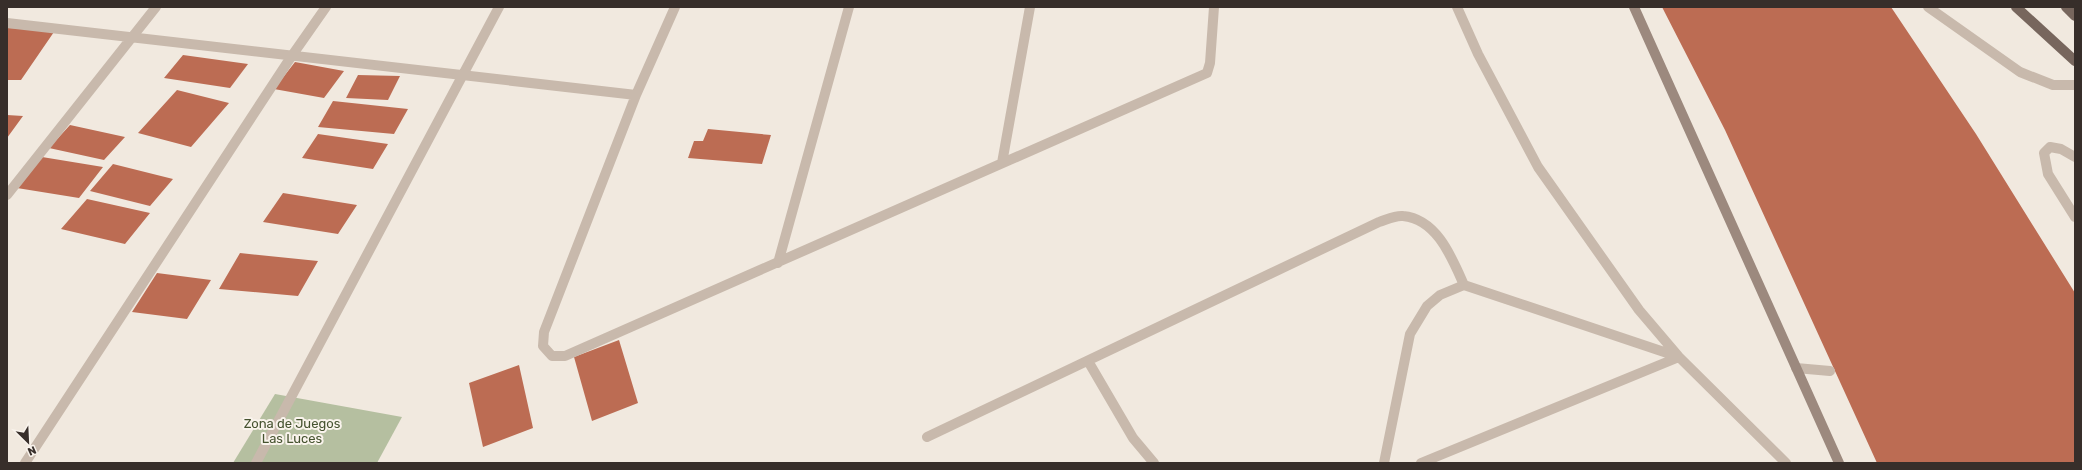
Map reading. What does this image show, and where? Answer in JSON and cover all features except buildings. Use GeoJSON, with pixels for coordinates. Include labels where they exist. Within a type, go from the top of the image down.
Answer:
{"type":"FeatureCollection","features":[{"type":"Feature","properties":{"kind":"main road"},"geometry":{"type":"LineString","coordinates":[[2016,7],[2075,61]]}},
{"type":"Feature","properties":{"kind":"main road"},"geometry":{"type":"LineString","coordinates":[[2066,7],[2075,16]]}},
{"type":"Feature","properties":{"kind":"street"},"geometry":{"type":"LineString","coordinates":[[7,195],[156,7]]}},
{"type":"Feature","properties":{"kind":"street"},"geometry":{"type":"LineString","coordinates":[[25,463],[291,57],[326,7]]}},
{"type":"Feature","properties":{"kind":"street"},"geometry":{"type":"LineString","coordinates":[[256,463],[499,7]]}},
{"type":"Feature","properties":{"kind":"street"},"geometry":{"type":"LineString","coordinates":[[675,7],[636,95],[544,332],[543,346],[552,356],[565,356],[1207,73],[1210,63],[1214,7]]}},
{"type":"Feature","properties":{"kind":"street"},"geometry":{"type":"LineString","coordinates":[[778,263],[849,7]]}},
{"type":"Feature","properties":{"kind":"street"},"geometry":{"type":"LineString","coordinates":[[1002,163],[1030,7]]}},
{"type":"Feature","properties":{"kind":"street"},"geometry":{"type":"LineString","coordinates":[[1457,7],[1478,54],[1538,167],[1639,310],[1679,357],[1786,463]]}},
{"type":"Feature","properties":{"kind":"street"},"geometry":{"type":"LineString","coordinates":[[1634,7],[1839,463]]}},
{"type":"Feature","properties":{"kind":"street"},"geometry":{"type":"LineString","coordinates":[[1928,7],[2020,72],[2053,85],[2075,85]]}},
{"type":"Feature","properties":{"kind":"street"},"geometry":{"type":"LineString","coordinates":[[7,23],[134,36],[291,57],[636,95]]}},
{"type":"Feature","properties":{"kind":"street"},"geometry":{"type":"LineString","coordinates":[[2075,157],[2061,149],[2050,147],[2044,153],[2048,174],[2075,217]]}},
{"type":"Feature","properties":{"kind":"street"},"geometry":{"type":"LineString","coordinates":[[927,437],[1379,222],[1403,216],[1424,224],[1442,241],[1464,285]]}},
{"type":"Feature","properties":{"kind":"street"},"geometry":{"type":"LineString","coordinates":[[1384,463],[1410,334],[1427,306],[1440,295],[1464,285],[1679,357]]}},
{"type":"Feature","properties":{"kind":"street"},"geometry":{"type":"LineString","coordinates":[[1421,463],[1679,357]]}},
{"type":"Feature","properties":{"kind":"street"},"geometry":{"type":"LineString","coordinates":[[1088,361],[1133,438],[1154,463]]}},
{"type":"Feature","properties":{"kind":"street"},"geometry":{"type":"LineString","coordinates":[[1796,368],[1830,371]]}},
{"type":"Feature","properties":{"kind":"green space","name":"Zona de Juegos Las Luces"},"geometry":{"type":"Polygon","coordinates":[[[275,394],[402,417],[377,463],[233,463],[275,394]]]}}]}
